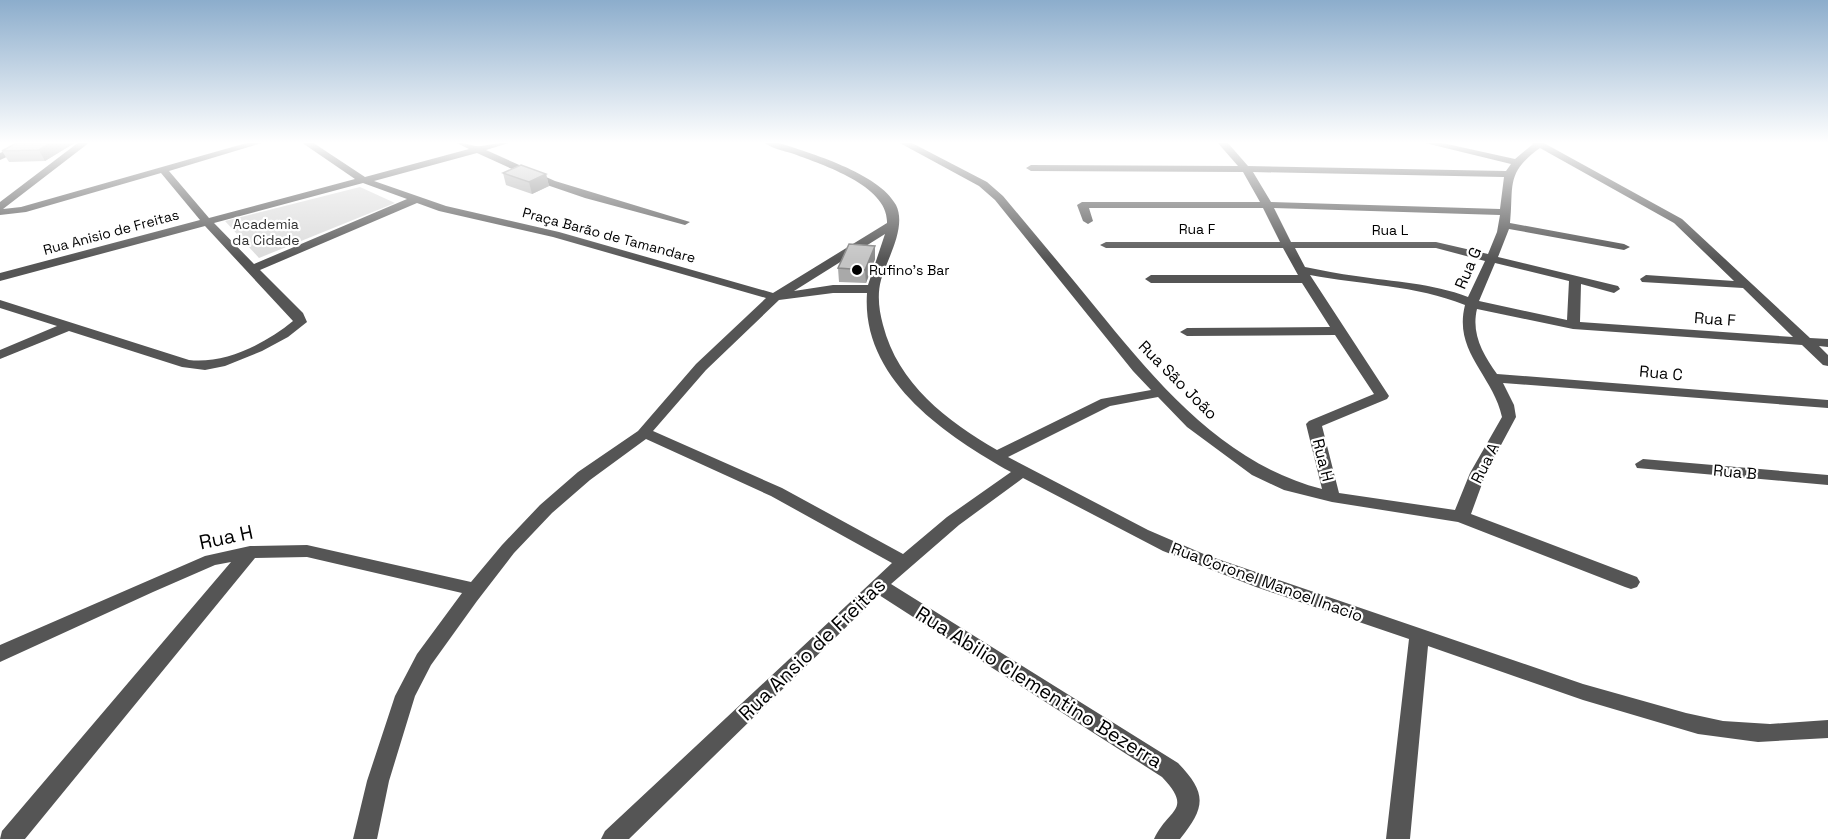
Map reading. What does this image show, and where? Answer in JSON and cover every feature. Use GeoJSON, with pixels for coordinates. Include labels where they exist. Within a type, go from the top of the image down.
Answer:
{"type":"FeatureCollection","features":[{"type":"Feature","properties":{"kind":"street"},"geometry":{"type":"LineString","coordinates":[[1,211],[37,181]]}},
{"type":"Feature","properties":{"kind":"street"},"geometry":{"type":"LineString","coordinates":[[1,211],[22,210],[124,181]]}},
{"type":"Feature","properties":{"kind":"street"},"geometry":{"type":"LineString","coordinates":[[0,304],[187,364],[222,363],[287,334],[300,322],[298,316],[207,222],[172,181]]}},
{"type":"Feature","properties":{"kind":"street","name":"Rua Anisio de Freitas"},"geometry":{"type":"LineString","coordinates":[[0,277],[359,181]]}},
{"type":"Feature","properties":{"kind":"street","name":"Praça Barão de Tamandare"},"geometry":{"type":"LineString","coordinates":[[366,181],[443,208],[555,234],[775,297]]}},
{"type":"Feature","properties":{"kind":"street"},"geometry":{"type":"LineString","coordinates":[[547,181],[589,196],[685,222]]}},
{"type":"Feature","properties":{"kind":"street"},"geometry":{"type":"LineString","coordinates":[[365,839],[378,781],[405,696],[424,660],[475,589],[508,549],[546,509],[584,476],[644,433],[701,367],[775,297],[892,225],[893,209],[884,197],[860,181]]}},
{"type":"Feature","properties":{"kind":"street","name":"Rua São João"},"geometry":{"type":"LineString","coordinates":[[978,181],[999,198],[1084,304],[1161,392],[1192,424],[1258,471],[1290,486],[1332,496],[1461,517],[1631,582]]}},
{"type":"Feature","properties":{"kind":"street"},"geometry":{"type":"LineString","coordinates":[[1252,181],[1303,274],[1339,330]]}},
{"type":"Feature","properties":{"kind":"street","name":"Rua G"},"geometry":{"type":"LineString","coordinates":[[1508,181],[1505,225],[1473,304],[1467,325],[1473,346],[1509,410]]}},
{"type":"Feature","properties":{"kind":"street"},"geometry":{"type":"LineString","coordinates":[[1606,181],[1678,221],[1828,362]]}},
{"type":"Feature","properties":{"kind":"street"},"geometry":{"type":"LineString","coordinates":[[252,268],[417,199]]}},
{"type":"Feature","properties":{"kind":"street"},"geometry":{"type":"LineString","coordinates":[[1088,221],[1082,205],[1267,205],[1506,212]]}},
{"type":"Feature","properties":{"kind":"street","name":"Rua Coronel Manoel Inacio"},"geometry":{"type":"LineString","coordinates":[[892,225],[873,289],[872,306],[876,325],[892,364],[909,391],[951,428],[1022,472],[1167,546],[1286,591],[1600,698],[1677,720],[1732,731],[1772,734],[1828,729]]}},
{"type":"Feature","properties":{"kind":"street"},"geometry":{"type":"LineString","coordinates":[[1505,225],[1624,247]]}},
{"type":"Feature","properties":{"kind":"street","name":"Rua F"},"geometry":{"type":"LineString","coordinates":[[1107,245],[1287,244]]}},
{"type":"Feature","properties":{"kind":"street","name":"Rua L"},"geometry":{"type":"LineString","coordinates":[[1287,244],[1436,245],[1492,258]]}},
{"type":"Feature","properties":{"kind":"street"},"geometry":{"type":"LineString","coordinates":[[1492,258],[1614,289]]}},
{"type":"Feature","properties":{"kind":"street"},"geometry":{"type":"LineString","coordinates":[[1151,279],[1303,274]]}},
{"type":"Feature","properties":{"kind":"street","name":"Rua F"},"geometry":{"type":"LineString","coordinates":[[1303,274],[1423,288],[1446,293],[1473,304],[1573,325],[1828,343]]}},
{"type":"Feature","properties":{"kind":"street"},"geometry":{"type":"LineString","coordinates":[[1573,325],[1575,279]]}},
{"type":"Feature","properties":{"kind":"street"},"geometry":{"type":"LineString","coordinates":[[1646,279],[1747,285]]}},
{"type":"Feature","properties":{"kind":"street"},"geometry":{"type":"LineString","coordinates":[[775,297],[833,289],[873,289]]}},
{"type":"Feature","properties":{"kind":"street"},"geometry":{"type":"LineString","coordinates":[[0,355],[69,326]]}},
{"type":"Feature","properties":{"kind":"street"},"geometry":{"type":"LineString","coordinates":[[1187,332],[1339,330]]}},
{"type":"Feature","properties":{"kind":"street","name":"Rua H"},"geometry":{"type":"LineString","coordinates":[[1332,496],[1314,424],[1382,396],[1339,330]]}},
{"type":"Feature","properties":{"kind":"street","name":"Rua C"},"geometry":{"type":"LineString","coordinates":[[1492,378],[1828,404]]}},
{"type":"Feature","properties":{"kind":"street"},"geometry":{"type":"LineString","coordinates":[[996,457],[1107,402],[1161,392]]}},
{"type":"Feature","properties":{"kind":"street","name":"Rua A"},"geometry":{"type":"LineString","coordinates":[[1461,517],[1478,473],[1509,417],[1509,410]]}},
{"type":"Feature","properties":{"kind":"street"},"geometry":{"type":"LineString","coordinates":[[644,433],[740,474],[865,538],[903,562]]}},
{"type":"Feature","properties":{"kind":"street","name":"Rua B"},"geometry":{"type":"LineString","coordinates":[[1643,464],[1828,480]]}},
{"type":"Feature","properties":{"kind":"street","name":"Rua Ansio de Freitas"},"geometry":{"type":"LineString","coordinates":[[613,839],[903,562],[953,521],[1022,472]]}},
{"type":"Feature","properties":{"kind":"street","name":"Rua H"},"geometry":{"type":"LineString","coordinates":[[4,647],[211,560],[250,552],[307,551],[475,589]]}},
{"type":"Feature","properties":{"kind":"street"},"geometry":{"type":"LineString","coordinates":[[10,839],[250,552]]}},
{"type":"Feature","properties":{"kind":"street","name":"Rua Abilio Clementino Bezerra"},"geometry":{"type":"LineString","coordinates":[[878,585],[1170,770],[1186,785],[1191,796],[1190,809],[1166,839]]}},
{"type":"Feature","properties":{"kind":"street"},"geometry":{"type":"LineString","coordinates":[[1398,839],[1419,635]]}},
{"type":"Feature","properties":{"kind":"green space","name":"Academia da Cidade"},"geometry":{"type":"Polygon","coordinates":[[[360,187],[395,203],[259,258],[225,221],[360,187]]]}},
{"type":"Feature","properties":{"kind":"building"},"geometry":{"type":"Polygon","coordinates":[[[849,244],[875,246],[865,270],[838,268],[849,244]]]}},
{"type":"Feature","properties":{"kind":"place","name":"Rufino's Bar"},"geometry":{"type":"Point","coordinates":[857,270]}}]}
